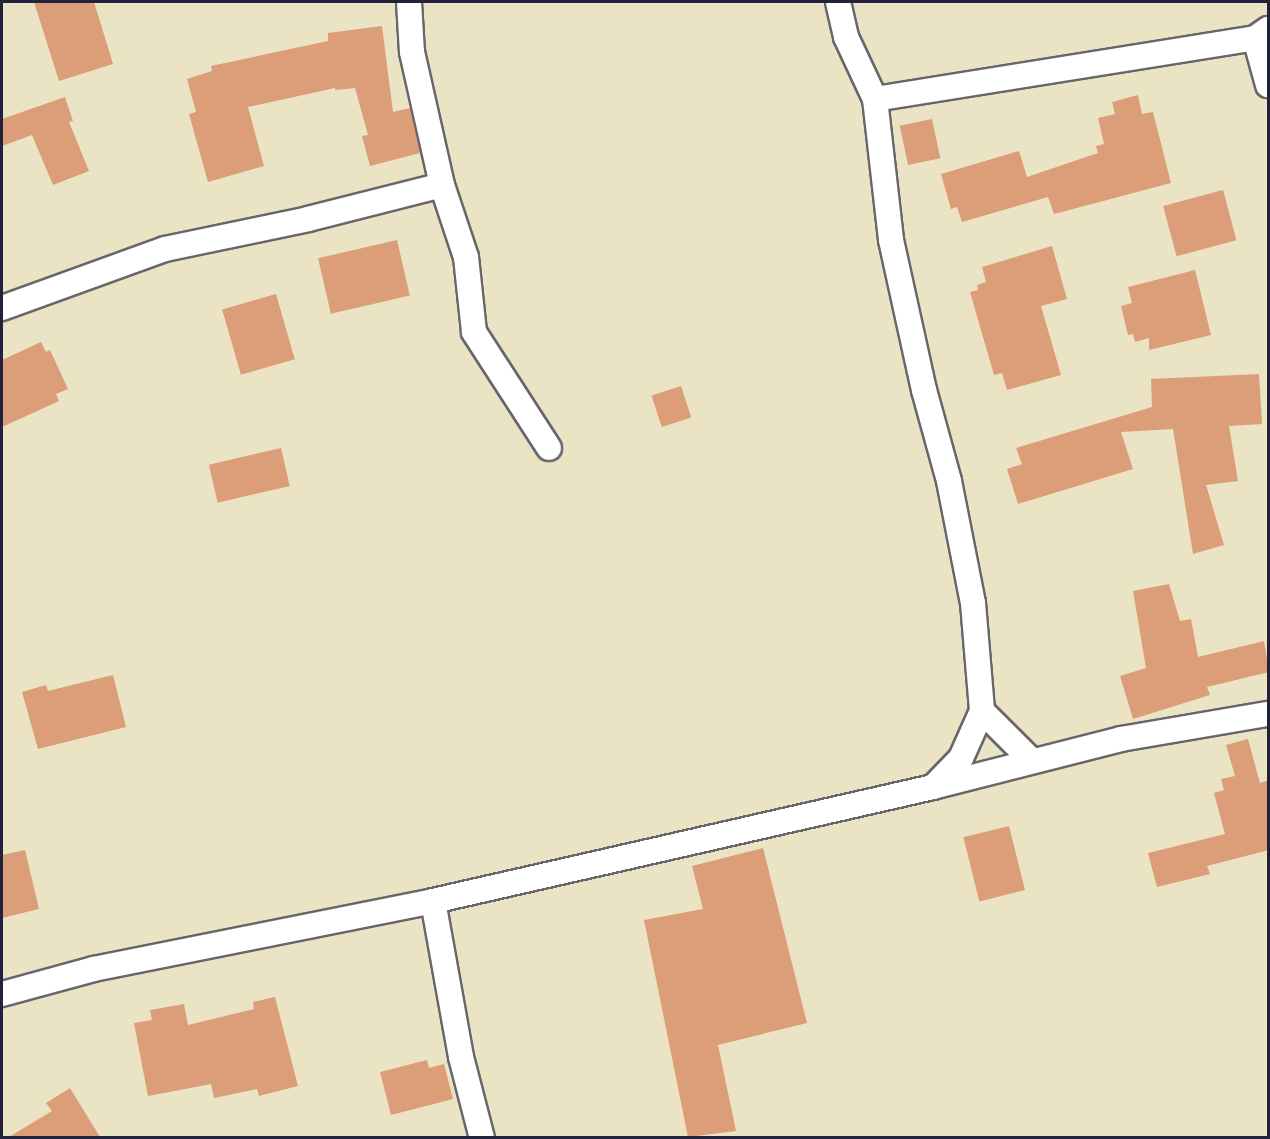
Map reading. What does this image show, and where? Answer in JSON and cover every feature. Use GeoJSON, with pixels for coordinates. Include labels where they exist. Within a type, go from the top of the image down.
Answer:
{"type":"FeatureCollection","features":[{"type":"Feature","properties":{"kind":"street"},"geometry":{"type":"LineString","coordinates":[[409,2],[412,52],[442,185],[466,257],[474,332],[549,448]]}},
{"type":"Feature","properties":{"kind":"street"},"geometry":{"type":"LineString","coordinates":[[838,2],[846,37],[875,99],[891,240],[924,390],[949,480],[973,603],[982,711],[961,758],[933,787]]}},
{"type":"Feature","properties":{"kind":"street"},"geometry":{"type":"LineString","coordinates":[[875,99],[1262,34],[1269,85]]}},
{"type":"Feature","properties":{"kind":"street"},"geometry":{"type":"LineString","coordinates":[[2,308],[165,249],[308,219],[442,185]]}},
{"type":"Feature","properties":{"kind":"street"},"geometry":{"type":"LineString","coordinates":[[982,711],[1031,760]]}},
{"type":"Feature","properties":{"kind":"street"},"geometry":{"type":"LineString","coordinates":[[2,994],[94,969],[433,901],[933,787],[1120,739],[1269,714]]}},
{"type":"Feature","properties":{"kind":"street"},"geometry":{"type":"LineString","coordinates":[[433,901],[461,1057],[482,1137]]}},
{"type":"Feature","properties":{"kind":"building"},"geometry":{"type":"Polygon","coordinates":[[[34,2],[94,2],[113,64],[59,81],[34,2]]]}},
{"type":"Feature","properties":{"kind":"building"},"geometry":{"type":"Polygon","coordinates":[[[382,26],[393,112],[410,108],[420,153],[370,166],[362,136],[368,135],[355,88],[335,90],[335,88],[248,107],[264,166],[208,182],[189,114],[196,112],[187,79],[212,71],[211,66],[328,41],[328,33],[382,26]]]}},
{"type":"Feature","properties":{"kind":"building"},"geometry":{"type":"Polygon","coordinates":[[[1138,95],[1142,114],[1153,112],[1171,183],[1054,214],[1048,197],[962,222],[957,207],[951,209],[941,174],[1019,151],[1027,177],[1098,153],[1096,146],[1104,144],[1098,118],[1115,114],[1112,102],[1138,95]]]}},
{"type":"Feature","properties":{"kind":"building"},"geometry":{"type":"Polygon","coordinates":[[[65,97],[73,121],[69,122],[89,171],[53,185],[32,135],[2,146],[2,119],[65,97]]]}},
{"type":"Feature","properties":{"kind":"building"},"geometry":{"type":"Polygon","coordinates":[[[932,119],[940,158],[908,165],[900,126],[932,119]]]}},
{"type":"Feature","properties":{"kind":"building"},"geometry":{"type":"Polygon","coordinates":[[[1223,190],[1236,240],[1177,256],[1163,206],[1223,190]]]}},
{"type":"Feature","properties":{"kind":"building"},"geometry":{"type":"Polygon","coordinates":[[[397,240],[410,296],[331,314],[318,258],[397,240]]]}},
{"type":"Feature","properties":{"kind":"building"},"geometry":{"type":"Polygon","coordinates":[[[1052,246],[1067,299],[1041,306],[1061,375],[1007,390],[1002,373],[994,375],[970,292],[978,290],[977,285],[986,282],[982,267],[1052,246]]]}},
{"type":"Feature","properties":{"kind":"building"},"geometry":{"type":"Polygon","coordinates":[[[1195,270],[1211,335],[1149,350],[1149,338],[1135,342],[1133,334],[1128,335],[1121,306],[1132,303],[1128,287],[1195,270]]]}},
{"type":"Feature","properties":{"kind":"building"},"geometry":{"type":"Polygon","coordinates":[[[276,294],[295,359],[241,375],[222,309],[276,294]]]}},
{"type":"Feature","properties":{"kind":"building"},"geometry":{"type":"Polygon","coordinates":[[[41,342],[46,352],[50,350],[68,389],[56,394],[59,401],[2,427],[2,360],[41,342]]]}},
{"type":"Feature","properties":{"kind":"building"},"geometry":{"type":"Polygon","coordinates":[[[1259,374],[1262,424],[1229,426],[1238,481],[1206,485],[1224,545],[1193,554],[1173,429],[1121,432],[1133,469],[1018,504],[1007,469],[1022,464],[1016,448],[1152,407],[1151,379],[1259,374]]]}},
{"type":"Feature","properties":{"kind":"building"},"geometry":{"type":"Polygon","coordinates":[[[681,386],[691,417],[662,427],[652,396],[681,386]]]}},
{"type":"Feature","properties":{"kind":"building"},"geometry":{"type":"Polygon","coordinates":[[[281,448],[290,486],[218,503],[209,465],[281,448]]]}},
{"type":"Feature","properties":{"kind":"building"},"geometry":{"type":"Polygon","coordinates":[[[1169,584],[1180,621],[1191,619],[1198,657],[1264,641],[1269,672],[1207,687],[1210,695],[1133,719],[1120,676],[1146,668],[1133,591],[1169,584]]]}},
{"type":"Feature","properties":{"kind":"building"},"geometry":{"type":"Polygon","coordinates":[[[113,675],[126,727],[38,749],[22,692],[46,685],[48,691],[113,675]]]}},
{"type":"Feature","properties":{"kind":"building"},"geometry":{"type":"Polygon","coordinates":[[[1248,739],[1260,783],[1269,780],[1269,850],[1207,866],[1210,874],[1157,887],[1148,853],[1225,834],[1214,793],[1224,790],[1221,779],[1235,776],[1226,745],[1248,739]]]}},
{"type":"Feature","properties":{"kind":"building"},"geometry":{"type":"Polygon","coordinates":[[[1009,826],[1025,890],[979,901],[963,837],[1009,826]]]}},
{"type":"Feature","properties":{"kind":"building"},"geometry":{"type":"Polygon","coordinates":[[[763,848],[807,1023],[718,1045],[736,1131],[688,1137],[644,920],[703,909],[692,866],[763,848]]]}},
{"type":"Feature","properties":{"kind":"building"},"geometry":{"type":"Polygon","coordinates":[[[25,850],[39,909],[2,918],[2,855],[25,850]]]}},
{"type":"Feature","properties":{"kind":"building"},"geometry":{"type":"Polygon","coordinates":[[[275,997],[298,1086],[259,1096],[257,1089],[214,1098],[211,1084],[148,1096],[134,1023],[152,1020],[150,1010],[184,1004],[188,1025],[254,1009],[253,1002],[275,997]]]}},
{"type":"Feature","properties":{"kind":"building"},"geometry":{"type":"Polygon","coordinates":[[[427,1060],[429,1068],[444,1064],[453,1099],[391,1115],[380,1072],[427,1060]]]}},
{"type":"Feature","properties":{"kind":"building"},"geometry":{"type":"Polygon","coordinates":[[[70,1088],[100,1137],[9,1137],[52,1111],[46,1103],[70,1088]]]}}]}
